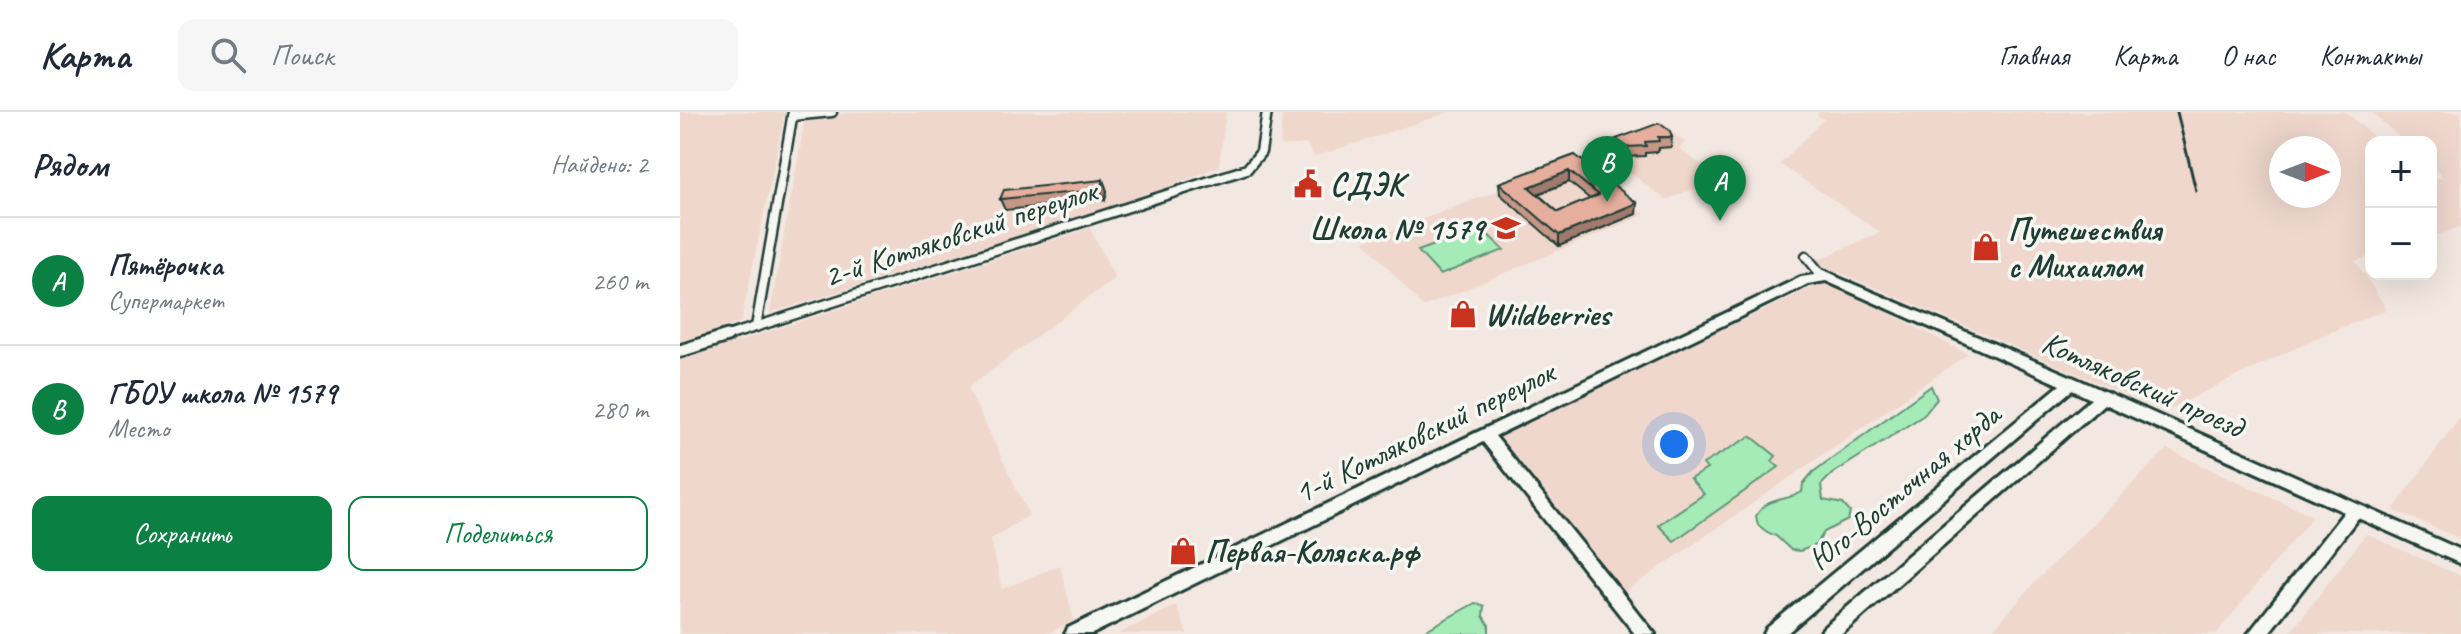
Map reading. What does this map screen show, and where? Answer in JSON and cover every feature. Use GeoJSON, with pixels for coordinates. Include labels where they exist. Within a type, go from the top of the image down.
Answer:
{"type":"FeatureCollection","features":[{"type":"Feature","properties":{"kind":"main road","name":"Котляковский проезд"},"geometry":{"type":"LineString","coordinates":[[1808,275],[1835,280],[2461,557]]}},
{"type":"Feature","properties":{"kind":"main road","name":"1-й Котляковский переулок"},"geometry":{"type":"LineString","coordinates":[[1074,634],[1808,275]]}},
{"type":"Feature","properties":{"kind":"main road","name":"Юго-Восточная хорда"},"geometry":{"type":"LineString","coordinates":[[1773,634],[2072,383]]}},
{"type":"Feature","properties":{"kind":"main road","name":"Юго-Восточная хорда"},"geometry":{"type":"LineString","coordinates":[[1829,634],[2103,397]]}},
{"type":"Feature","properties":{"kind":"main road"},"geometry":{"type":"LineString","coordinates":[[1485,434],[1646,634]]}},
{"type":"Feature","properties":{"kind":"main road"},"geometry":{"type":"LineString","coordinates":[[2257,634],[2355,510]]}},
{"type":"Feature","properties":{"kind":"street"},"geometry":{"type":"LineString","coordinates":[[756,327],[792,114],[832,112]]}},
{"type":"Feature","properties":{"kind":"street","name":"2-й Котляковский переулок"},"geometry":{"type":"LineString","coordinates":[[680,351],[1255,165],[1261,153],[1267,112]]}},
{"type":"Feature","properties":{"kind":"street"},"geometry":{"type":"LineString","coordinates":[[1806,256],[1808,275]]}},
{"type":"Feature","properties":{"kind":"shaded area"},"geometry":{"type":"Polygon","coordinates":[[[680,112],[785,112],[741,322],[680,342],[680,112]]]}},
{"type":"Feature","properties":{"kind":"shaded area"},"geometry":{"type":"Polygon","coordinates":[[[858,112],[1226,112],[1219,166],[1147,196],[770,313],[805,119],[858,112]]]}},
{"type":"Feature","properties":{"kind":"shaded area"},"geometry":{"type":"Polygon","coordinates":[[[1282,112],[1450,112],[1314,157],[1307,144],[1280,146],[1282,112]]]}},
{"type":"Feature","properties":{"kind":"shaded area"},"geometry":{"type":"Polygon","coordinates":[[[1819,112],[2346,112],[2373,136],[2365,136],[2365,258],[2355,261],[2387,309],[2314,339],[2165,411],[1814,262],[1880,232],[1780,164],[1824,119],[1817,115],[1819,112]]]}},
{"type":"Feature","properties":{"kind":"shaded area"},"geometry":{"type":"Polygon","coordinates":[[[2371,112],[2461,112],[2461,227],[2437,235],[2437,178],[2444,178],[2437,172],[2437,136],[2398,136],[2371,112]]]}},
{"type":"Feature","properties":{"kind":"shaded area"},"geometry":{"type":"Polygon","coordinates":[[[1667,129],[1685,142],[1679,149],[1721,178],[1666,200],[1604,153],[1667,129]]]}},
{"type":"Feature","properties":{"kind":"shaded area","name":"Школа № 1579"},"geometry":{"type":"Polygon","coordinates":[[[1577,161],[1645,215],[1423,307],[1364,241],[1577,161]]]}},
{"type":"Feature","properties":{"kind":"shaded area"},"geometry":{"type":"Polygon","coordinates":[[[1090,228],[1115,278],[968,388],[1029,515],[991,539],[1002,589],[1060,565],[1074,621],[1047,634],[680,634],[680,360],[1090,228]]]}},
{"type":"Feature","properties":{"kind":"shaded area"},"geometry":{"type":"Polygon","coordinates":[[[1819,284],[1838,287],[1968,354],[1625,592],[1499,435],[1819,284]]]}},
{"type":"Feature","properties":{"kind":"shaded area"},"geometry":{"type":"Polygon","coordinates":[[[2461,415],[2461,539],[2393,510],[2461,415]]]}},
{"type":"Feature","properties":{"kind":"shaded area"},"geometry":{"type":"Polygon","coordinates":[[[2167,449],[2313,516],[2216,634],[1989,634],[2036,581],[2167,449]]]}},
{"type":"Feature","properties":{"kind":"shaded area"},"geometry":{"type":"Polygon","coordinates":[[[2366,534],[2461,576],[2461,634],[2289,634],[2366,534]]]}},
{"type":"Feature","properties":{"kind":"shaded area"},"geometry":{"type":"Polygon","coordinates":[[[1176,605],[1187,634],[1118,634],[1176,605]]]}},
{"type":"Feature","properties":{"kind":"green space"},"geometry":{"type":"Polygon","coordinates":[[[1481,228],[1504,250],[1440,275],[1418,251],[1481,228]]]}},
{"type":"Feature","properties":{"kind":"green space"},"geometry":{"type":"Polygon","coordinates":[[[1931,386],[1937,399],[1924,415],[1832,474],[1821,485],[1823,500],[1843,504],[1850,512],[1848,520],[1824,532],[1816,545],[1800,551],[1791,550],[1758,525],[1756,516],[1765,505],[1802,492],[1803,484],[1813,472],[1931,386]]]}},
{"type":"Feature","properties":{"kind":"green space"},"geometry":{"type":"Polygon","coordinates":[[[1751,436],[1776,456],[1772,461],[1779,467],[1674,541],[1658,525],[1704,494],[1690,479],[1707,469],[1703,464],[1751,436]]]}},
{"type":"Feature","properties":{"kind":"green space"},"geometry":{"type":"Polygon","coordinates":[[[1475,603],[1484,606],[1483,616],[1489,625],[1489,634],[1419,634],[1475,603]]]}},
{"type":"Feature","properties":{"kind":"building"},"geometry":{"type":"Polygon","coordinates":[[[1659,123],[1670,131],[1672,137],[1658,137],[1659,141],[1645,142],[1646,146],[1626,147],[1616,139],[1659,123]]]}},
{"type":"Feature","properties":{"kind":"building"},"geometry":{"type":"Polygon","coordinates":[[[1575,155],[1637,203],[1559,235],[1499,183],[1575,155]],[[1569,171],[1529,187],[1558,212],[1599,195],[1569,171]]]}},
{"type":"Feature","properties":{"kind":"building"},"geometry":{"type":"Polygon","coordinates":[[[1103,180],[1100,190],[1000,199],[1004,190],[1103,180]]]}},
{"type":"Feature","properties":{"kind":"railway"},"geometry":{"type":"LineString","coordinates":[[2177,112],[2196,191]]}},
{"type":"Feature","properties":{"kind":"place","name":"СДЭК"},"geometry":{"type":"Point","coordinates":[1308,184]}},
{"type":"Feature","properties":{"kind":"place","name":"ГБОУ школа № 1579"},"geometry":{"type":"Point","coordinates":[1607,202]}},
{"type":"Feature","properties":{"kind":"place","name":"Пятёрочка"},"geometry":{"type":"Point","coordinates":[1720,221]}},
{"type":"Feature","properties":{"kind":"place","name":"Школа № 1579"},"geometry":{"type":"Point","coordinates":[1506,228]}},
{"type":"Feature","properties":{"kind":"place","name":"Путешествия с Михаилом"},"geometry":{"type":"Point","coordinates":[1986,247]}},
{"type":"Feature","properties":{"kind":"place","name":"Wildberries"},"geometry":{"type":"Point","coordinates":[1463,314]}},
{"type":"Feature","properties":{"kind":"place","name":"Первая-Коляска.рф"},"geometry":{"type":"Point","coordinates":[1183,551]}}]}
